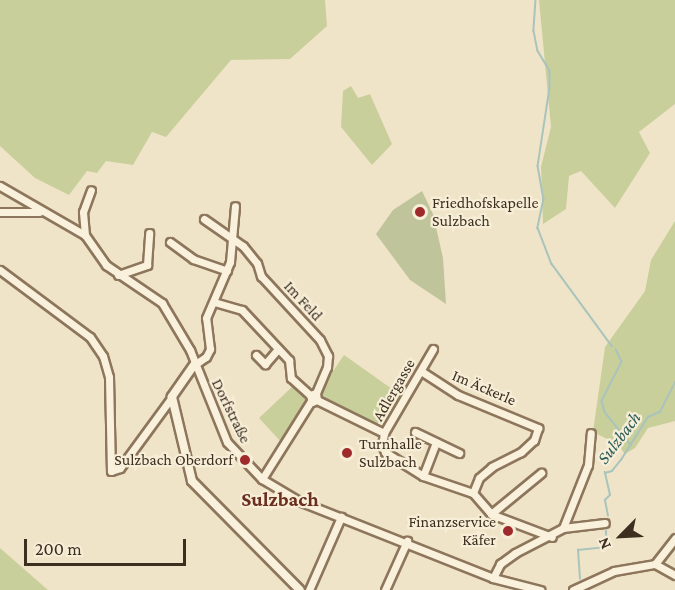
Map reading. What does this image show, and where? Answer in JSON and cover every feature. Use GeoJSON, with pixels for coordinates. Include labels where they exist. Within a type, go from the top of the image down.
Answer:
{"type":"FeatureCollection","features":[{"type":"Feature","properties":{"kind":"street","name":"Dorfstraße"},"geometry":{"type":"LineString","coordinates":[[0,186],[39,212],[85,235],[118,275],[162,303],[182,333],[227,442],[262,479],[292,497],[341,517],[407,541],[494,578],[540,590]]}},
{"type":"Feature","properties":{"kind":"street"},"geometry":{"type":"LineString","coordinates":[[85,235],[83,212],[92,190]]}},
{"type":"Feature","properties":{"kind":"street"},"geometry":{"type":"LineString","coordinates":[[0,270],[90,337],[103,356],[109,377],[111,471],[120,468],[194,365],[206,357],[210,349],[206,318],[226,271],[236,206]]}},
{"type":"Feature","properties":{"kind":"street"},"geometry":{"type":"LineString","coordinates":[[0,212],[39,212]]}},
{"type":"Feature","properties":{"kind":"street","name":"Im Feld"},"geometry":{"type":"LineString","coordinates":[[204,219],[232,238],[325,348],[327,367],[313,397],[262,479]]}},
{"type":"Feature","properties":{"kind":"street"},"geometry":{"type":"LineString","coordinates":[[118,275],[147,265],[149,233]]}},
{"type":"Feature","properties":{"kind":"street"},"geometry":{"type":"LineString","coordinates":[[170,242],[193,259],[226,271]]}},
{"type":"Feature","properties":{"kind":"street"},"geometry":{"type":"LineString","coordinates":[[214,302],[242,310],[289,360],[296,385],[313,397],[384,433]]}},
{"type":"Feature","properties":{"kind":"street"},"geometry":{"type":"LineString","coordinates":[[256,355],[265,364],[278,349]]}},
{"type":"Feature","properties":{"kind":"street","name":"Adlergasse"},"geometry":{"type":"LineString","coordinates":[[423,476],[382,446],[384,433],[433,349]]}},
{"type":"Feature","properties":{"kind":"street","name":"Im Äckerle"},"geometry":{"type":"LineString","coordinates":[[421,371],[458,395],[538,428],[534,440],[521,452],[479,478],[473,493]]}},
{"type":"Feature","properties":{"kind":"street"},"geometry":{"type":"LineString","coordinates":[[172,397],[181,446],[198,489],[300,590]]}},
{"type":"Feature","properties":{"kind":"street"},"geometry":{"type":"LineString","coordinates":[[415,432],[459,453]]}},
{"type":"Feature","properties":{"kind":"street"},"geometry":{"type":"LineString","coordinates":[[494,578],[500,564],[515,553],[552,537],[563,528],[588,465],[591,433]]}},
{"type":"Feature","properties":{"kind":"street"},"geometry":{"type":"LineString","coordinates":[[436,442],[423,476],[473,493],[491,514],[552,537]]}},
{"type":"Feature","properties":{"kind":"street"},"geometry":{"type":"LineString","coordinates":[[491,514],[542,473]]}},
{"type":"Feature","properties":{"kind":"street"},"geometry":{"type":"LineString","coordinates":[[309,590],[341,517]]}},
{"type":"Feature","properties":{"kind":"street"},"geometry":{"type":"LineString","coordinates":[[563,528],[605,523]]}},
{"type":"Feature","properties":{"kind":"street"},"geometry":{"type":"LineString","coordinates":[[655,564],[675,538]]}},
{"type":"Feature","properties":{"kind":"street"},"geometry":{"type":"LineString","coordinates":[[385,590],[407,541]]}},
{"type":"Feature","properties":{"kind":"street"},"geometry":{"type":"LineString","coordinates":[[573,590],[614,571],[655,564],[675,575]]}},
{"type":"Feature","properties":{"kind":"green space"},"geometry":{"type":"Polygon","coordinates":[[[0,0],[325,0],[327,26],[290,59],[231,60],[166,137],[152,132],[133,165],[106,161],[97,173],[87,171],[69,195],[35,178],[0,146],[0,0]]]}},
{"type":"Feature","properties":{"kind":"green space"},"geometry":{"type":"Polygon","coordinates":[[[539,0],[675,0],[675,104],[639,132],[650,153],[615,208],[581,171],[569,176],[566,209],[543,224],[541,167],[551,127],[539,0]]]}},
{"type":"Feature","properties":{"kind":"green space"},"geometry":{"type":"Polygon","coordinates":[[[351,86],[358,98],[370,94],[392,144],[372,165],[341,127],[343,91],[351,86]]]}},
{"type":"Feature","properties":{"kind":"green space"},"geometry":{"type":"Polygon","coordinates":[[[422,191],[433,214],[443,258],[446,304],[410,280],[376,234],[393,210],[422,191]]]}},
{"type":"Feature","properties":{"kind":"green space"},"geometry":{"type":"Polygon","coordinates":[[[675,221],[675,421],[648,428],[635,448],[625,454],[617,444],[593,432],[605,347],[645,291],[651,260],[675,221]]]}},
{"type":"Feature","properties":{"kind":"green space"},"geometry":{"type":"Polygon","coordinates":[[[344,355],[402,396],[386,424],[379,428],[322,397],[325,383],[344,355]]]}},
{"type":"Feature","properties":{"kind":"green space"},"geometry":{"type":"Polygon","coordinates":[[[293,386],[308,400],[282,443],[259,418],[293,386]]]}},
{"type":"Feature","properties":{"kind":"green space"},"geometry":{"type":"Polygon","coordinates":[[[0,548],[48,590],[0,590],[0,548]]]}},
{"type":"Feature","properties":{"kind":"waterway"},"geometry":{"type":"LineString","coordinates":[[536,0],[534,31],[538,51],[550,71],[550,88],[538,166],[544,199],[538,228],[552,264],[612,346]]}},
{"type":"Feature","properties":{"kind":"waterway"},"geometry":{"type":"LineString","coordinates":[[616,349],[622,362],[602,401],[605,412],[631,445]]}},
{"type":"Feature","properties":{"kind":"waterway","name":"Sulzbach"},"geometry":{"type":"LineString","coordinates":[[608,516],[605,500],[610,495],[605,473],[612,471],[621,460],[648,417],[660,412],[675,382]]}},
{"type":"Feature","properties":{"kind":"waterway"},"geometry":{"type":"LineString","coordinates":[[580,579],[578,550],[605,547],[606,531]]}},
{"type":"Feature","properties":{"kind":"place","name":"Friedhofskapelle Sulzbach"},"geometry":{"type":"Point","coordinates":[420,212]}},
{"type":"Feature","properties":{"kind":"place","name":"Turnhalle Sulzbach"},"geometry":{"type":"Point","coordinates":[347,453]}},
{"type":"Feature","properties":{"kind":"place","name":"Sulzbach Oberdorf"},"geometry":{"type":"Point","coordinates":[245,460]}},
{"type":"Feature","properties":{"kind":"place","name":"Finanzservice Käfer"},"geometry":{"type":"Point","coordinates":[508,531]}},
{"type":"Feature","properties":{"kind":"district","name":"Sulzbach"},"geometry":{"type":"Point","coordinates":[280,499]}}]}
